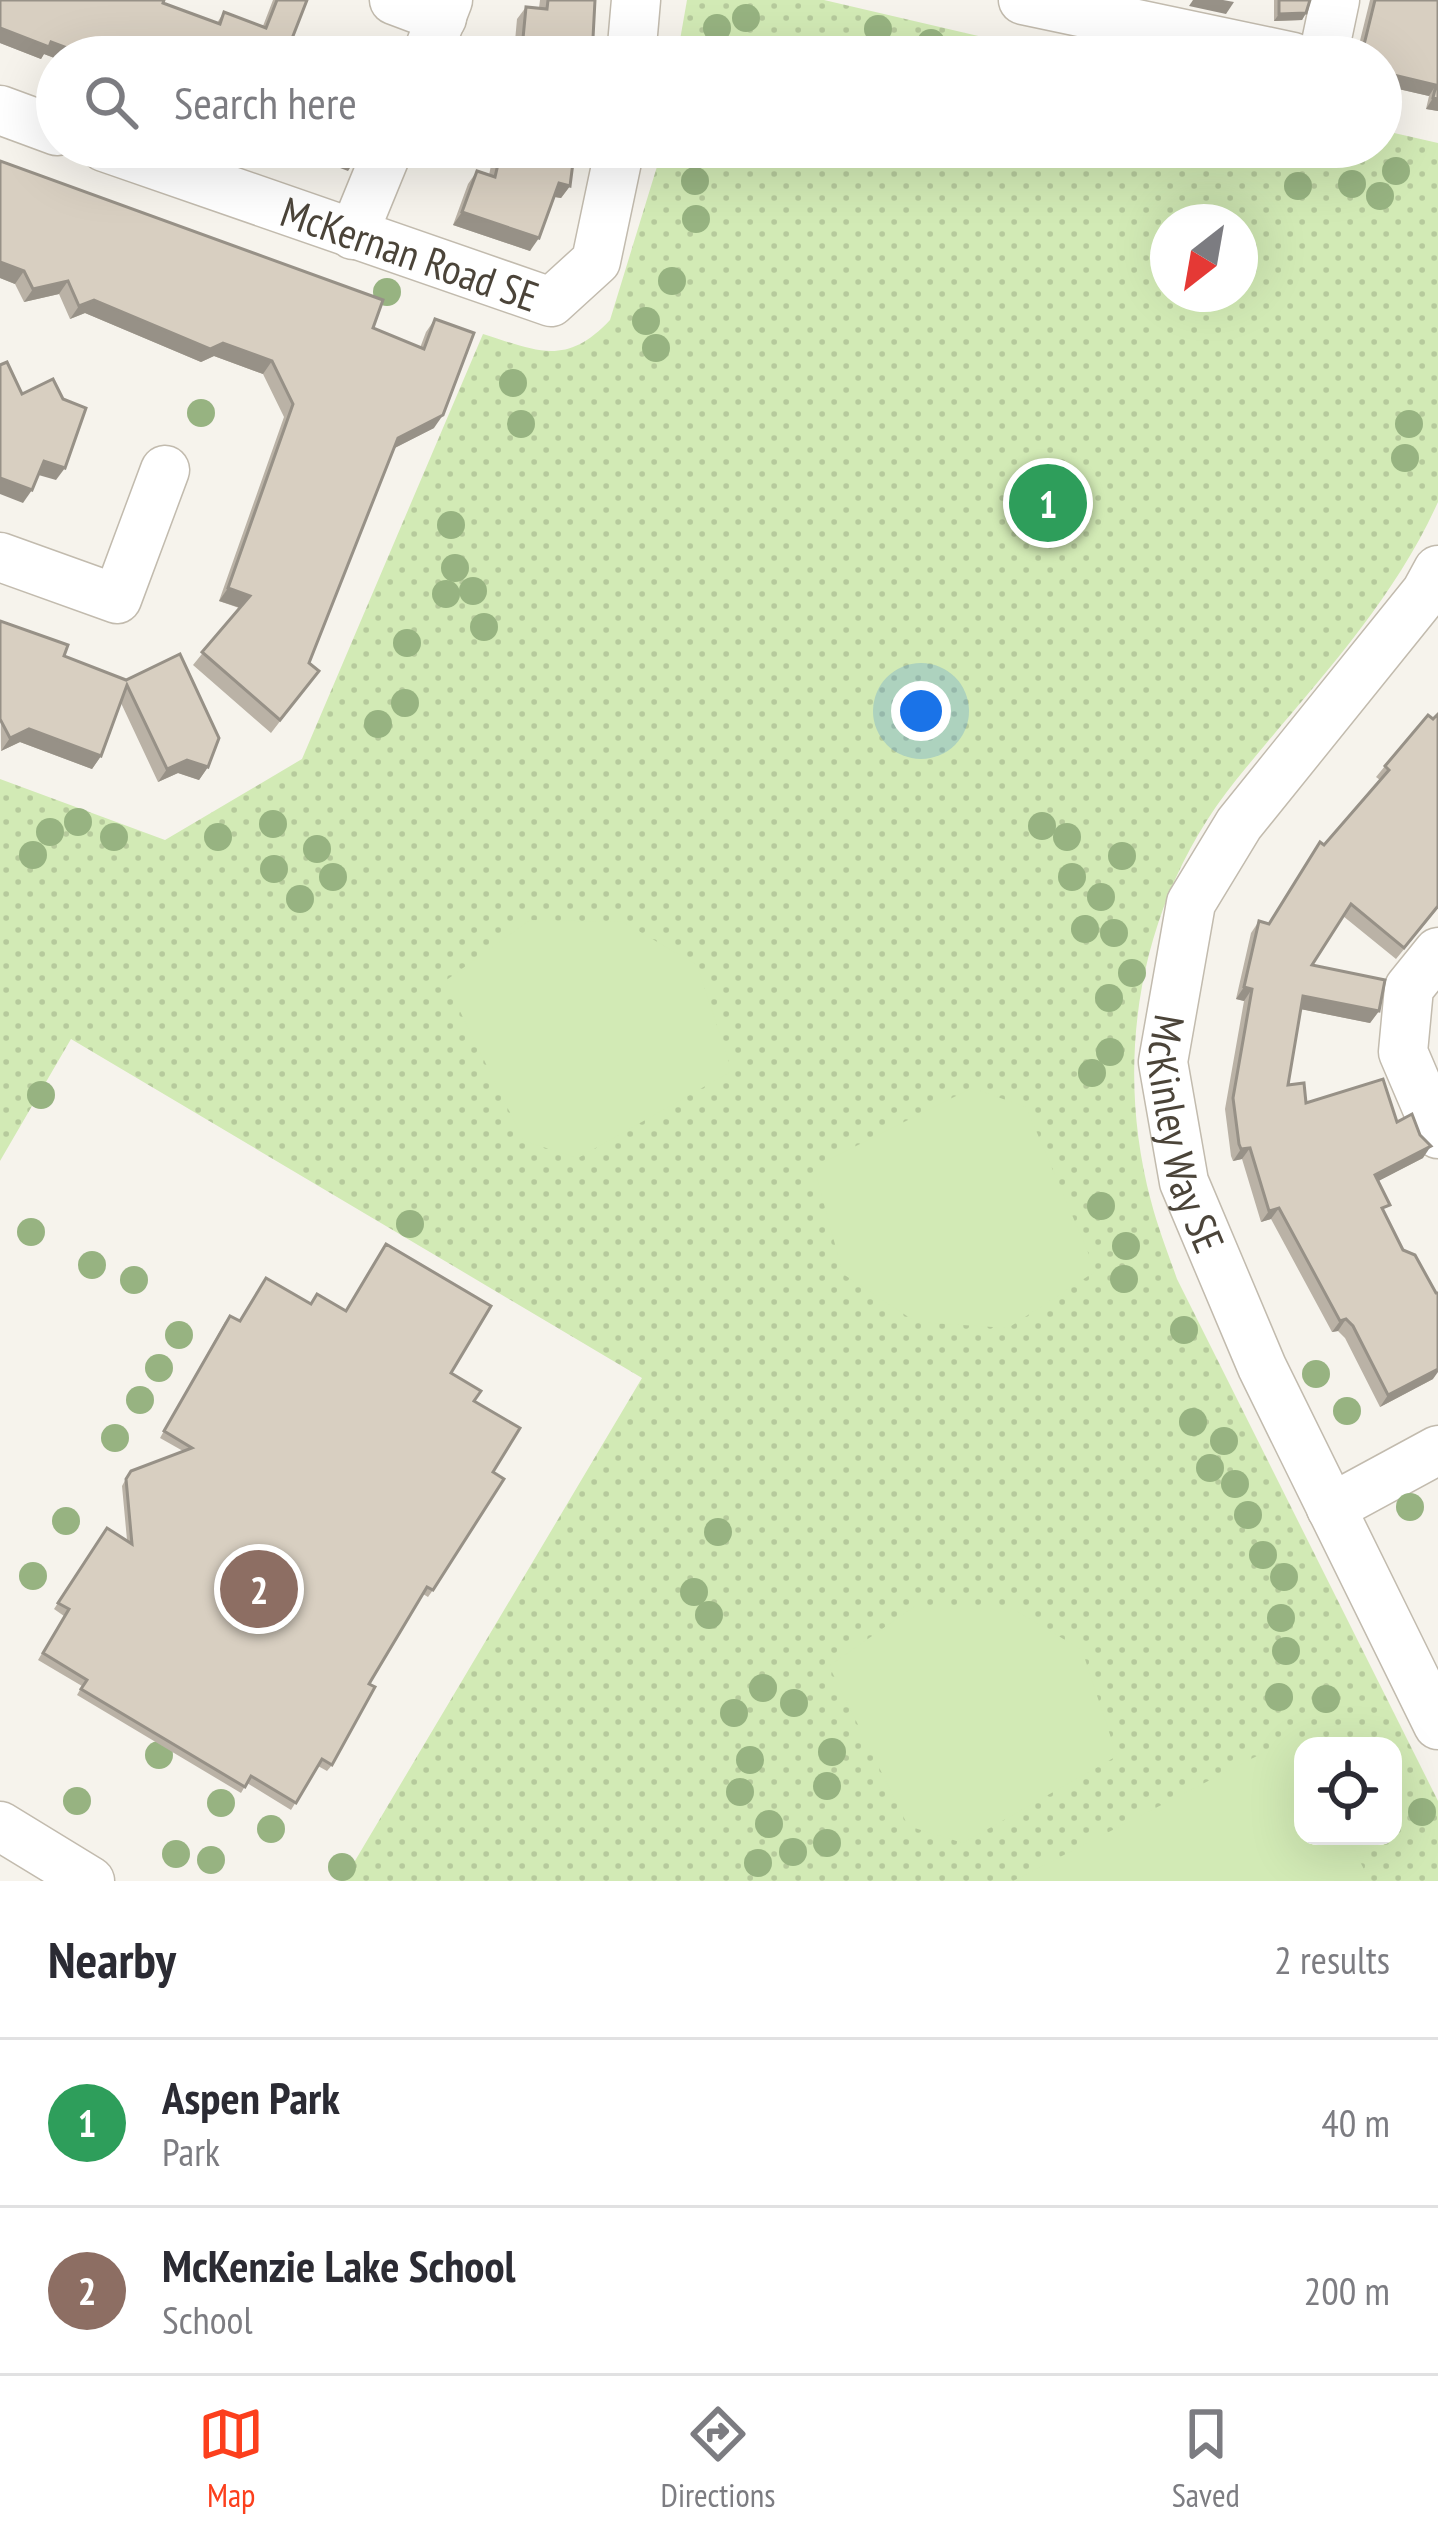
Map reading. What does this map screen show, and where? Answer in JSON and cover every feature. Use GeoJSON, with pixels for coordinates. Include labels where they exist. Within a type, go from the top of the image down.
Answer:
{"type":"FeatureCollection","features":[{"type":"Feature","properties":{"kind":"street"},"geometry":{"type":"LineString","coordinates":[[394,0],[439,25]]}},
{"type":"Feature","properties":{"kind":"street"},"geometry":{"type":"LineString","coordinates":[[633,36],[636,0]]}},
{"type":"Feature","properties":{"kind":"street"},"geometry":{"type":"LineString","coordinates":[[1023,0],[1194,36]]}},
{"type":"Feature","properties":{"kind":"street"},"geometry":{"type":"LineString","coordinates":[[1327,36],[1336,0]]}},
{"type":"Feature","properties":{"kind":"street"},"geometry":{"type":"LineString","coordinates":[[0,110],[36,123]]}},
{"type":"Feature","properties":{"kind":"street","name":"McKernan Road SE"},"geometry":{"type":"LineString","coordinates":[[163,168],[551,302],[596,261],[616,168]]}},
{"type":"Feature","properties":{"kind":"street"},"geometry":{"type":"LineString","coordinates":[[353,235],[380,168]]}},
{"type":"Feature","properties":{"kind":"street"},"geometry":{"type":"LineString","coordinates":[[0,557],[118,599],[165,470]]}},
{"type":"Feature","properties":{"kind":"street","name":"McKinley Way SE"},"geometry":{"type":"LineString","coordinates":[[1438,570],[1426,592],[1239,824],[1191,903],[1163,1062],[1184,1182],[1262,1367],[1438,1725]]}},
{"type":"Feature","properties":{"kind":"street"},"geometry":{"type":"LineString","coordinates":[[1438,952],[1409,988],[1403,1052],[1438,1134]]}},
{"type":"Feature","properties":{"kind":"street"},"geometry":{"type":"LineString","coordinates":[[1331,1508],[1438,1450]]}},
{"type":"Feature","properties":{"kind":"street"},"geometry":{"type":"LineString","coordinates":[[0,1826],[90,1881]]}},
{"type":"Feature","properties":{"kind":"green space"},"geometry":{"type":"Polygon","coordinates":[[[687,0],[824,0],[979,36],[681,36],[687,0]]]}},
{"type":"Feature","properties":{"kind":"green space"},"geometry":{"type":"Polygon","coordinates":[[[1402,135],[1438,143],[1438,502],[1372,613],[1236,780],[1203,826],[1177,875],[1143,980],[1134,1090],[1151,1201],[1177,1279],[1438,1801],[1438,1881],[343,1881],[642,1378],[71,1039],[0,1161],[0,779],[165,840],[302,759],[483,334],[550,351],[565,350],[594,335],[610,320],[657,168],[1402,168],[1402,135]]]}},
{"type":"Feature","properties":{"kind":"green space"},"geometry":{"type":"Polygon","coordinates":[[[530,920],[623,922],[697,965],[732,1071],[578,1158],[524,1141],[445,981],[530,920]]]}},
{"type":"Feature","properties":{"kind":"green space"},"geometry":{"type":"Polygon","coordinates":[[[972,1088],[1026,1107],[1096,1271],[1008,1328],[916,1322],[843,1274],[814,1167],[972,1088]]]}},
{"type":"Feature","properties":{"kind":"green space"},"geometry":{"type":"Polygon","coordinates":[[[915,1606],[1008,1606],[1082,1650],[1117,1756],[963,1843],[908,1826],[829,1666],[915,1606]]]}},
{"type":"Feature","properties":{"kind":"green space"},"geometry":{"type":"Polygon","coordinates":[[[1294,1737],[1294,1845],[1352,1845],[1370,1881],[1013,1881],[1294,1737]]]}},
{"type":"Feature","properties":{"kind":"building"},"geometry":{"type":"Polygon","coordinates":[[[0,0],[164,0],[220,24],[224,12],[266,28],[277,0],[307,0],[293,36],[36,36],[36,42],[0,28],[0,0]]]}},
{"type":"Feature","properties":{"kind":"building"},"geometry":{"type":"Polygon","coordinates":[[[548,0],[595,0],[593,36],[523,36],[526,7],[547,9],[548,0]]]}},
{"type":"Feature","properties":{"kind":"building"},"geometry":{"type":"Polygon","coordinates":[[[1279,0],[1310,0],[1306,13],[1279,14],[1279,0]]]}},
{"type":"Feature","properties":{"kind":"building"},"geometry":{"type":"Polygon","coordinates":[[[1375,0],[1438,0],[1438,99],[1433,98],[1436,85],[1402,77],[1402,36],[1366,36],[1375,0]]]}},
{"type":"Feature","properties":{"kind":"building"},"geometry":{"type":"Polygon","coordinates":[[[0,161],[383,300],[373,328],[424,349],[435,319],[474,333],[443,415],[398,438],[309,663],[319,671],[280,720],[202,652],[250,596],[228,588],[293,404],[272,361],[223,343],[210,349],[94,300],[79,306],[68,281],[33,289],[24,271],[0,262],[0,161]]]}},
{"type":"Feature","properties":{"kind":"building"},"geometry":{"type":"Polygon","coordinates":[[[497,168],[572,168],[570,186],[559,183],[539,238],[462,212],[477,171],[495,177],[497,168]]]}},
{"type":"Feature","properties":{"kind":"building"},"geometry":{"type":"Polygon","coordinates":[[[7,362],[22,394],[53,379],[63,399],[86,408],[65,468],[44,461],[32,490],[0,478],[0,365],[7,362]]]}},
{"type":"Feature","properties":{"kind":"building"},"geometry":{"type":"Polygon","coordinates":[[[0,621],[68,645],[64,656],[126,680],[180,654],[219,738],[208,767],[187,760],[167,769],[127,685],[101,756],[29,729],[10,738],[0,719],[0,621]]]}},
{"type":"Feature","properties":{"kind":"building"},"geometry":{"type":"Polygon","coordinates":[[[1438,714],[1438,906],[1404,948],[1351,904],[1312,965],[1385,980],[1379,1011],[1303,996],[1288,1085],[1304,1083],[1306,1103],[1383,1079],[1397,1122],[1412,1114],[1420,1135],[1431,1146],[1375,1175],[1390,1205],[1382,1208],[1403,1250],[1415,1255],[1438,1293],[1438,1369],[1388,1395],[1353,1326],[1346,1319],[1340,1321],[1279,1208],[1269,1211],[1250,1148],[1241,1149],[1239,1144],[1233,1098],[1252,989],[1244,987],[1259,921],[1269,924],[1320,842],[1324,845],[1389,770],[1385,766],[1428,715],[1433,719],[1438,714]]]}},
{"type":"Feature","properties":{"kind":"building"},"geometry":{"type":"Polygon","coordinates":[[[386,1244],[491,1306],[451,1373],[481,1391],[474,1401],[520,1428],[493,1472],[504,1479],[433,1590],[427,1587],[369,1684],[375,1687],[332,1765],[322,1759],[296,1803],[251,1776],[245,1787],[81,1689],[87,1680],[43,1653],[69,1609],[58,1603],[107,1528],[132,1544],[126,1479],[131,1471],[192,1448],[164,1431],[230,1316],[240,1321],[266,1278],[311,1304],[317,1294],[346,1311],[386,1244]]]}},
{"type":"Feature","properties":{"kind":"place","name":"Aspen Park"},"geometry":{"type":"Point","coordinates":[1048,503]}},
{"type":"Feature","properties":{"kind":"place","name":"McKenzie Lake School"},"geometry":{"type":"Point","coordinates":[259,1589]}}]}
